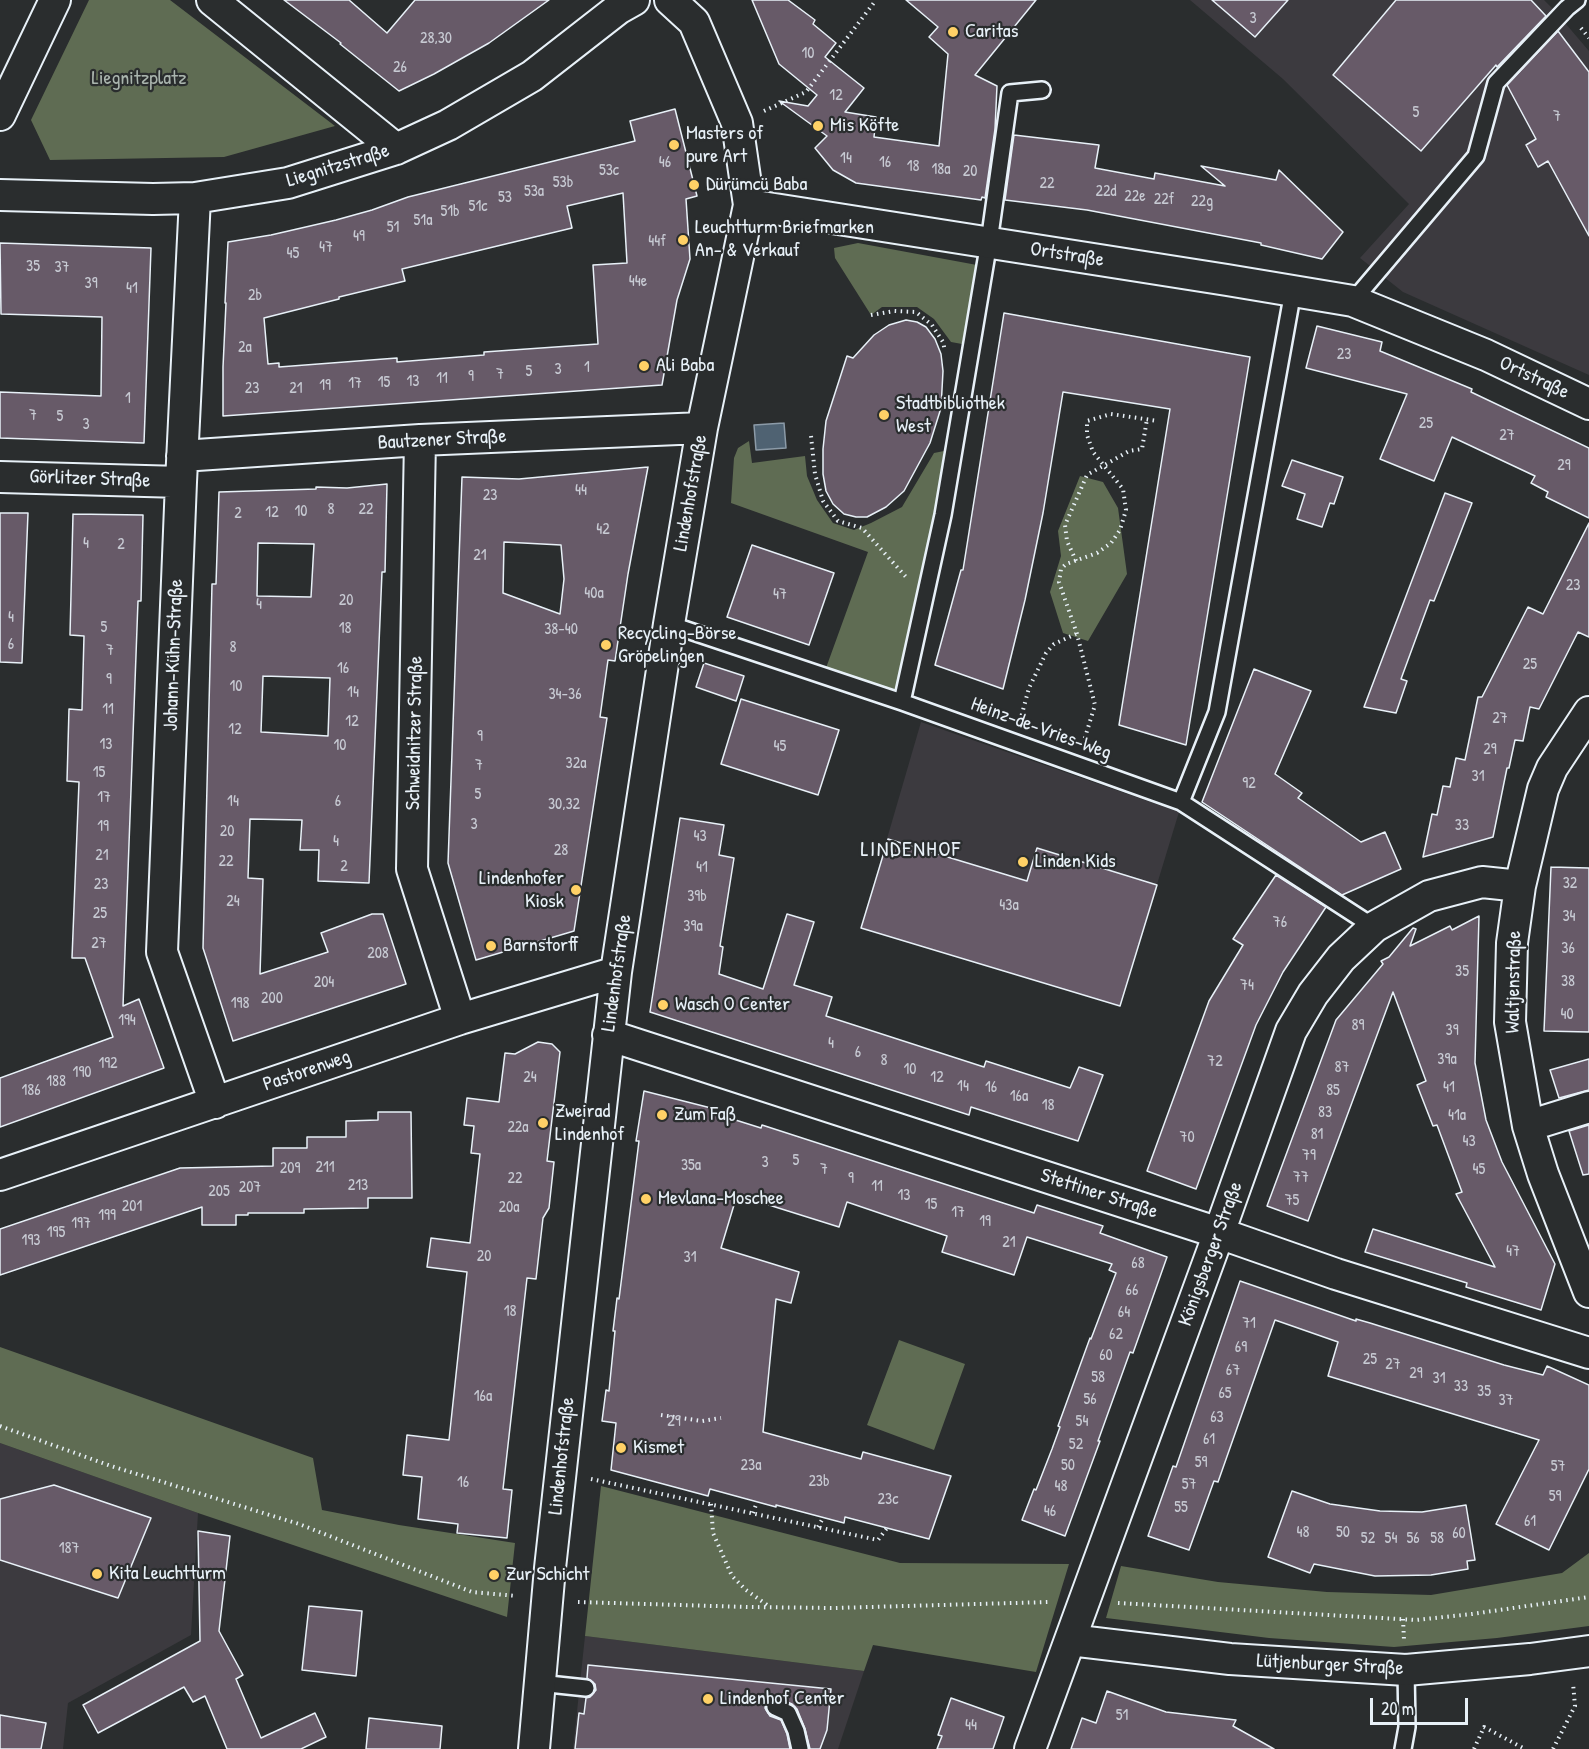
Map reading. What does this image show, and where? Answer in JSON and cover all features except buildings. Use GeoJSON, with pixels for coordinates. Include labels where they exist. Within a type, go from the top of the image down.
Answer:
{"type":"FeatureCollection","features":[{"type":"Feature","properties":{"kind":"street"},"geometry":{"type":"LineString","coordinates":[[0,115],[55,0]]}},
{"type":"Feature","properties":{"kind":"street"},"geometry":{"type":"LineString","coordinates":[[212,0],[396,149]]}},
{"type":"Feature","properties":{"kind":"street","name":"Liegnitzstraße"},"geometry":{"type":"LineString","coordinates":[[0,195],[153,200],[195,198],[288,183],[396,149],[448,125],[532,76],[618,9],[634,0]]}},
{"type":"Feature","properties":{"kind":"street"},"geometry":{"type":"LineString","coordinates":[[670,0],[694,22],[736,123],[749,205]]}},
{"type":"Feature","properties":{"kind":"street","name":"Johann-Kühn-Straße"},"geometry":{"type":"LineString","coordinates":[[195,198],[181,469],[162,951],[215,1103]]}},
{"type":"Feature","properties":{"kind":"street","name":"Ortstraße"},"geometry":{"type":"LineString","coordinates":[[749,205],[1353,302],[1486,356],[1589,404]]}},
{"type":"Feature","properties":{"kind":"street","name":"Lindenhofstraße"},"geometry":{"type":"LineString","coordinates":[[534,1749],[560,1473],[616,972],[669,624],[702,428],[749,205]]}},
{"type":"Feature","properties":{"kind":"street","name":"Bautzener Straße"},"geometry":{"type":"LineString","coordinates":[[181,469],[420,440],[702,428]]}},
{"type":"Feature","properties":{"kind":"street","name":"Schweidnitzer Straße"},"geometry":{"type":"LineString","coordinates":[[420,440],[412,869],[460,1019]]}},
{"type":"Feature","properties":{"kind":"street","name":"Görlitzer Straße"},"geometry":{"type":"LineString","coordinates":[[0,477],[181,469]]}},
{"type":"Feature","properties":{"kind":"street","name":"Waltjenstraße"},"geometry":{"type":"LineString","coordinates":[[1589,712],[1552,768],[1543,789],[1520,886],[1512,943],[1510,1022],[1528,1126],[1543,1174],[1589,1292]]}},
{"type":"Feature","properties":{"kind":"street","name":"Königsberger Straße"},"geometry":{"type":"LineString","coordinates":[[1030,1749],[1291,1031],[1313,994],[1341,958],[1374,927],[1429,896],[1482,882],[1520,886]]}},
{"type":"Feature","properties":{"kind":"street","name":"Pastorenweg"},"geometry":{"type":"LineString","coordinates":[[0,1175],[460,1019],[616,972]]}},
{"type":"Feature","properties":{"kind":"street","name":"Stettiner Straße"},"geometry":{"type":"LineString","coordinates":[[608,1035],[1219,1233],[1336,1274],[1589,1353]]}},
{"type":"Feature","properties":{"kind":"street"},"geometry":{"type":"LineString","coordinates":[[1528,1126],[1589,1107]]}},
{"type":"Feature","properties":{"kind":"street","name":"Lütjenburger Straße"},"geometry":{"type":"LineString","coordinates":[[1070,1640],[1230,1659],[1406,1670],[1580,1653]]}},
{"type":"Feature","properties":{"kind":"lane"},"geometry":{"type":"LineString","coordinates":[[1353,302],[1476,156],[1496,83],[1577,0]]}},
{"type":"Feature","properties":{"kind":"lane"},"geometry":{"type":"LineString","coordinates":[[903,702],[944,515],[989,242],[1010,93],[1042,90]]}},
{"type":"Feature","properties":{"kind":"lane"},"geometry":{"type":"LineString","coordinates":[[1181,802],[1217,712],[1293,291]]}},
{"type":"Feature","properties":{"kind":"lane","name":"Heinz-de-Vries-Weg"},"geometry":{"type":"LineString","coordinates":[[669,624],[903,702],[1181,802],[1374,927]]}},
{"type":"Feature","properties":{"kind":"lane"},"geometry":{"type":"LineString","coordinates":[[1403,1749],[1407,1727],[1406,1670]]}},
{"type":"Feature","properties":{"kind":"lane"},"geometry":{"type":"LineString","coordinates":[[539,1683],[586,1688]]}},
{"type":"Feature","properties":{"kind":"lane"},"geometry":{"type":"LineString","coordinates":[[775,1707],[788,1713],[796,1731],[800,1749]]}},
{"type":"Feature","properties":{"kind":"path"},"geometry":{"type":"LineString","coordinates":[[736,123],[806,92],[876,0]]}},
{"type":"Feature","properties":{"kind":"path"},"geometry":{"type":"LineString","coordinates":[[871,315],[894,311],[915,312],[932,325],[943,342],[949,370],[968,372]]}},
{"type":"Feature","properties":{"kind":"path"},"geometry":{"type":"LineString","coordinates":[[1076,764],[1095,705],[1077,634],[1059,582],[1061,570],[1066,564],[1097,553],[1111,543],[1120,530],[1126,510],[1123,489],[1093,452],[1087,435],[1087,421],[1111,414],[1158,421]]}},
{"type":"Feature","properties":{"kind":"path"},"geometry":{"type":"LineString","coordinates":[[1076,561],[1067,541],[1065,525],[1087,475],[1129,451],[1142,449],[1147,419]]}},
{"type":"Feature","properties":{"kind":"path"},"geometry":{"type":"LineString","coordinates":[[812,436],[815,474],[823,501],[838,521],[862,528],[924,600]]}},
{"type":"Feature","properties":{"kind":"path"},"geometry":{"type":"LineString","coordinates":[[1013,742],[1029,687],[1046,653],[1054,644],[1077,634]]}},
{"type":"Feature","properties":{"kind":"path"},"geometry":{"type":"LineString","coordinates":[[661,1414],[702,1421],[721,1418]]}},
{"type":"Feature","properties":{"kind":"path"},"geometry":{"type":"LineString","coordinates":[[0,1426],[111,1466],[299,1524],[471,1592],[547,1599]]}},
{"type":"Feature","properties":{"kind":"path"},"geometry":{"type":"LineString","coordinates":[[560,1473],[878,1540],[887,1528]]}},
{"type":"Feature","properties":{"kind":"path"},"geometry":{"type":"LineString","coordinates":[[753,1513],[757,1502]]}},
{"type":"Feature","properties":{"kind":"path"},"geometry":{"type":"LineString","coordinates":[[711,1504],[713,1533],[732,1576],[746,1590],[771,1608]]}},
{"type":"Feature","properties":{"kind":"path"},"geometry":{"type":"LineString","coordinates":[[818,1527],[823,1518]]}},
{"type":"Feature","properties":{"kind":"path"},"geometry":{"type":"LineString","coordinates":[[1553,1749],[1575,1706],[1580,1653]]}},
{"type":"Feature","properties":{"kind":"path"},"geometry":{"type":"LineString","coordinates":[[1474,1749],[1484,1727],[1525,1749]]}},
{"type":"Feature","properties":{"kind":"shaded area"},"geometry":{"type":"Polygon","coordinates":[[[1190,0],[1544,0],[1589,51],[1589,375],[1403,292],[1360,258],[1409,204],[1283,79],[1190,0]]]}},
{"type":"Feature","properties":{"kind":"shaded area","name":"Linden Kids"},"geometry":{"type":"Polygon","coordinates":[[[921,722],[1179,812],[1120,1006],[861,928],[921,722]]]}},
{"type":"Feature","properties":{"kind":"shaded area","name":"Kita Leuchtturm"},"geometry":{"type":"Polygon","coordinates":[[[0,1443],[198,1513],[191,1635],[68,1703],[63,1749],[0,1749],[0,1443]]]}},
{"type":"Feature","properties":{"kind":"shaded area","name":"Lindenhof Center"},"geometry":{"type":"Polygon","coordinates":[[[585,1636],[864,1671],[838,1749],[573,1749],[585,1636]]]}},
{"type":"Feature","properties":{"kind":"green space","name":"Liegnitzplatz"},"geometry":{"type":"Polygon","coordinates":[[[89,0],[170,0],[335,126],[224,157],[50,160],[31,120],[89,0]]]}},
{"type":"Feature","properties":{"kind":"green space"},"geometry":{"type":"Polygon","coordinates":[[[858,243],[977,265],[962,344],[951,342],[934,319],[917,307],[882,307],[871,315],[835,258],[834,248],[858,243]]]}},
{"type":"Feature","properties":{"kind":"green space"},"geometry":{"type":"Polygon","coordinates":[[[749,441],[752,463],[805,456],[807,476],[817,500],[833,523],[854,530],[902,507],[934,453],[944,451],[932,528],[895,691],[826,668],[868,552],[731,503],[734,458],[738,448],[749,441]]]}},
{"type":"Feature","properties":{"kind":"green space"},"geometry":{"type":"Polygon","coordinates":[[[1080,476],[1103,482],[1118,508],[1127,574],[1088,641],[1063,633],[1050,592],[1061,556],[1058,531],[1080,476]]]}},
{"type":"Feature","properties":{"kind":"green space"},"geometry":{"type":"Polygon","coordinates":[[[899,1340],[965,1364],[934,1450],[867,1425],[899,1340]]]}},
{"type":"Feature","properties":{"kind":"green space"},"geometry":{"type":"Polygon","coordinates":[[[0,1347],[313,1458],[322,1510],[399,1525],[515,1543],[507,1617],[198,1513],[0,1443],[0,1347]]]}},
{"type":"Feature","properties":{"kind":"green space"},"geometry":{"type":"Polygon","coordinates":[[[601,1486],[900,1563],[1069,1564],[1036,1672],[873,1645],[864,1671],[585,1636],[601,1486]]]}},
{"type":"Feature","properties":{"kind":"green space"},"geometry":{"type":"Polygon","coordinates":[[[1589,1553],[1589,1626],[1497,1638],[1394,1647],[1269,1638],[1106,1618],[1121,1566],[1218,1582],[1327,1592],[1431,1595],[1562,1573],[1589,1553]]]}},
{"type":"Feature","properties":{"kind":"water"},"geometry":{"type":"Polygon","coordinates":[[[784,423],[786,448],[756,450],[754,425],[784,423]]]}},
{"type":"Feature","properties":{"kind":"place","name":"Caritas"},"geometry":{"type":"Point","coordinates":[953,32]}},
{"type":"Feature","properties":{"kind":"place","name":"Mis Köfte"},"geometry":{"type":"Point","coordinates":[818,126]}},
{"type":"Feature","properties":{"kind":"place","name":"Masters of pure Art"},"geometry":{"type":"Point","coordinates":[674,145]}},
{"type":"Feature","properties":{"kind":"place","name":"Dürümcü Baba"},"geometry":{"type":"Point","coordinates":[694,185]}},
{"type":"Feature","properties":{"kind":"place","name":"Leuchtturm Briefmarken An- & Verkauf"},"geometry":{"type":"Point","coordinates":[683,240]}},
{"type":"Feature","properties":{"kind":"place","name":"Ali Baba"},"geometry":{"type":"Point","coordinates":[644,366]}},
{"type":"Feature","properties":{"kind":"place","name":"Stadtbibliothek West"},"geometry":{"type":"Point","coordinates":[884,415]}},
{"type":"Feature","properties":{"kind":"place","name":"Recycling-Börse Gröpelingen"},"geometry":{"type":"Point","coordinates":[606,645]}},
{"type":"Feature","properties":{"kind":"place","name":"Linden Kids"},"geometry":{"type":"Point","coordinates":[1023,862]}},
{"type":"Feature","properties":{"kind":"place","name":"Lindenhofer Kiosk"},"geometry":{"type":"Point","coordinates":[576,890]}},
{"type":"Feature","properties":{"kind":"place","name":"Barnstorff"},"geometry":{"type":"Point","coordinates":[491,946]}},
{"type":"Feature","properties":{"kind":"place","name":"Wasch O Center"},"geometry":{"type":"Point","coordinates":[663,1005]}},
{"type":"Feature","properties":{"kind":"place","name":"Zum Faß"},"geometry":{"type":"Point","coordinates":[662,1115]}},
{"type":"Feature","properties":{"kind":"place","name":"Zweirad Lindenhof"},"geometry":{"type":"Point","coordinates":[543,1123]}},
{"type":"Feature","properties":{"kind":"place","name":"Mevlana-Moschee"},"geometry":{"type":"Point","coordinates":[646,1199]}},
{"type":"Feature","properties":{"kind":"place","name":"Kismet"},"geometry":{"type":"Point","coordinates":[621,1448]}},
{"type":"Feature","properties":{"kind":"place","name":"Kita Leuchtturm"},"geometry":{"type":"Point","coordinates":[97,1574]}},
{"type":"Feature","properties":{"kind":"place","name":"Zur Schicht"},"geometry":{"type":"Point","coordinates":[494,1575]}},
{"type":"Feature","properties":{"kind":"place","name":"Lindenhof Center"},"geometry":{"type":"Point","coordinates":[708,1699]}},
{"type":"Feature","properties":{"kind":"district","name":"LINDENHOF"},"geometry":{"type":"Point","coordinates":[911,850]}}]}
